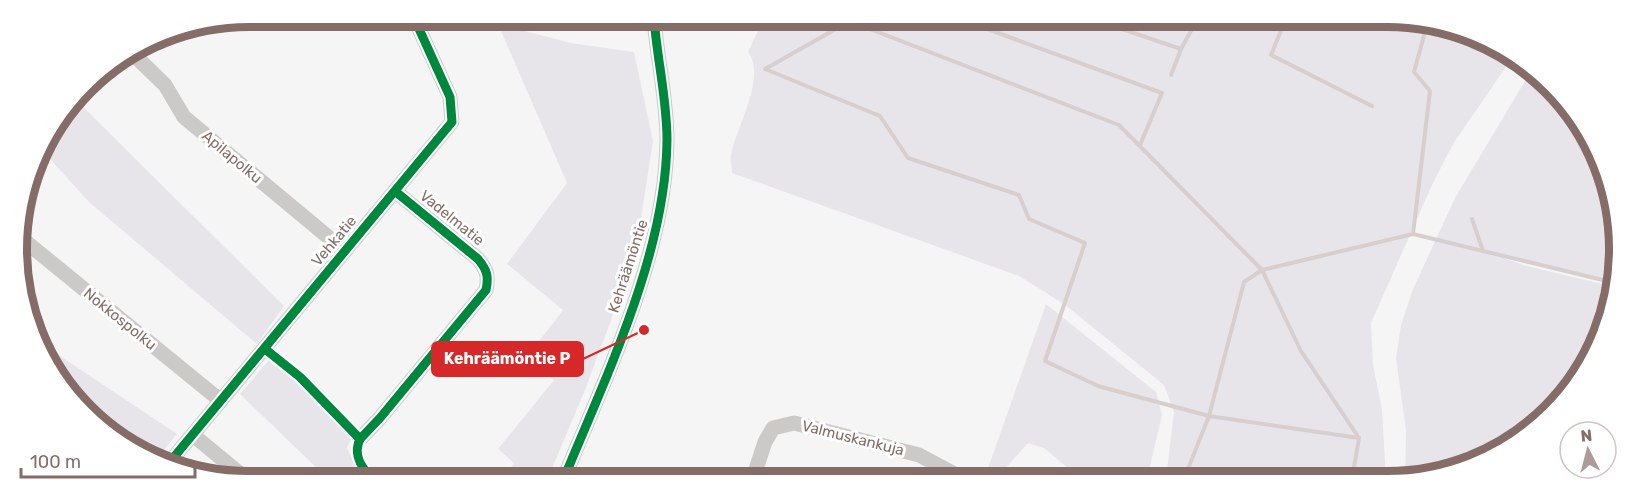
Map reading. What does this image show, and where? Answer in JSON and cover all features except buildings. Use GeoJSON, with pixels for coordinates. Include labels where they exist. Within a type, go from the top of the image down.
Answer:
{"type":"FeatureCollection","features":[{"type":"Feature","properties":{"kind":"street","name":"Vehkatie"},"geometry":{"type":"LineString","coordinates":[[174,457],[452,122],[450,97],[418,27]]}},
{"type":"Feature","properties":{"kind":"street","name":"Kehräämöntie"},"geometry":{"type":"LineString","coordinates":[[567,471],[645,272],[660,215],[667,142],[666,113],[655,27]]}},
{"type":"Feature","properties":{"kind":"street","name":"Apilapolku"},"geometry":{"type":"LineString","coordinates":[[137,58],[165,85],[184,117],[345,251]]}},
{"type":"Feature","properties":{"kind":"street","name":"Vadelmatie"},"geometry":{"type":"LineString","coordinates":[[360,439],[486,290],[488,280],[487,271],[478,259],[396,192]]}},
{"type":"Feature","properties":{"kind":"street","name":"Nokkospolku"},"geometry":{"type":"LineString","coordinates":[[27,243],[221,401]]}},
{"type":"Feature","properties":{"kind":"street","name":"Valmuskankuja"},"geometry":{"type":"LineString","coordinates":[[755,471],[765,442],[773,428],[794,423],[919,455],[949,471]]}},
{"type":"Feature","properties":{"kind":"street"},"geometry":{"type":"LineString","coordinates":[[193,435],[236,471]]}},
{"type":"Feature","properties":{"kind":"shaded area"},"geometry":{"type":"Polygon","coordinates":[[[499,27],[510,27],[571,43],[634,52],[653,141],[635,256],[585,390],[551,471],[508,471],[514,463],[498,449],[554,380],[526,358],[563,310],[507,264],[567,183],[499,27]]]}},
{"type":"Feature","properties":{"kind":"shaded area"},"geometry":{"type":"Polygon","coordinates":[[[760,27],[1402,27],[1430,31],[1458,39],[1508,63],[1453,144],[1432,185],[1371,323],[1373,365],[1382,409],[1386,471],[1167,471],[1174,412],[1164,385],[1064,304],[1019,276],[732,173],[731,155],[754,75],[753,62],[748,52],[760,27]]]}},
{"type":"Feature","properties":{"kind":"shaded area"},"geometry":{"type":"Polygon","coordinates":[[[1527,77],[1544,92],[1572,126],[1592,164],[1605,206],[1609,234],[1607,279],[1491,253],[1523,265],[1606,285],[1605,292],[1592,334],[1579,360],[1554,395],[1533,416],[1510,434],[1472,454],[1430,467],[1405,471],[1406,431],[1396,358],[1401,325],[1413,289],[1455,198],[1527,77]]]}},
{"type":"Feature","properties":{"kind":"shaded area"},"geometry":{"type":"Polygon","coordinates":[[[81,105],[284,306],[257,344],[89,202],[48,156],[64,126],[81,105]]]}},
{"type":"Feature","properties":{"kind":"shaded area"},"geometry":{"type":"Polygon","coordinates":[[[1046,304],[1156,392],[1162,415],[1149,471],[1071,471],[1044,448],[1028,443],[1003,471],[987,471],[1046,304]]]}},
{"type":"Feature","properties":{"kind":"shaded area"},"geometry":{"type":"Polygon","coordinates":[[[52,351],[177,434],[161,453],[126,434],[82,395],[64,372],[52,351]]]}},
{"type":"Feature","properties":{"kind":"shaded area"},"geometry":{"type":"Polygon","coordinates":[[[271,358],[296,378],[353,435],[347,448],[358,471],[320,471],[240,394],[271,358]]]}},
{"type":"Feature","properties":{"kind":"waterway"},"geometry":{"type":"LineString","coordinates":[[839,27],[765,69],[880,116],[908,158],[1019,195],[1029,219],[1085,243],[1045,361],[1098,386],[1209,416],[1359,438]]}},
{"type":"Feature","properties":{"kind":"waterway"},"geometry":{"type":"LineString","coordinates":[[865,27],[1119,125],[1262,270],[1301,351],[1359,438],[1353,471]]}},
{"type":"Feature","properties":{"kind":"waterway"},"geometry":{"type":"LineString","coordinates":[[982,27],[1162,93],[1140,145]]}},
{"type":"Feature","properties":{"kind":"waterway"},"geometry":{"type":"LineString","coordinates":[[1281,27],[1271,55],[1372,106]]}},
{"type":"Feature","properties":{"kind":"waterway"},"geometry":{"type":"LineString","coordinates":[[1122,29],[1181,49],[1192,29]]}},
{"type":"Feature","properties":{"kind":"waterway"},"geometry":{"type":"LineString","coordinates":[[1187,471],[1209,416],[1244,282],[1262,270],[1413,234],[1430,91],[1414,72],[1425,30]]}},
{"type":"Feature","properties":{"kind":"waterway"},"geometry":{"type":"LineString","coordinates":[[1171,75],[1181,49]]}},
{"type":"Feature","properties":{"kind":"waterway"},"geometry":{"type":"LineString","coordinates":[[1472,219],[1483,251]]}},
{"type":"Feature","properties":{"kind":"waterway"},"geometry":{"type":"LineString","coordinates":[[1413,234],[1607,281]]}},
{"type":"Feature","properties":{"kind":"cycle path"},"geometry":{"type":"LineString","coordinates":[[174,457],[452,122],[450,97],[418,27]]}},
{"type":"Feature","properties":{"kind":"cycle path"},"geometry":{"type":"LineString","coordinates":[[567,471],[631,312],[657,226],[664,183],[667,140],[655,27]]}},
{"type":"Feature","properties":{"kind":"cycle path"},"geometry":{"type":"LineString","coordinates":[[360,439],[486,290],[487,285],[486,273],[478,259],[396,192]]}},
{"type":"Feature","properties":{"kind":"cycle path"},"geometry":{"type":"LineString","coordinates":[[265,349],[300,377],[360,439],[357,450],[359,460],[366,471]]}},
{"type":"Feature","properties":{"kind":"place","name":"Kehräämöntie P"},"geometry":{"type":"Point","coordinates":[644,330]}}]}
